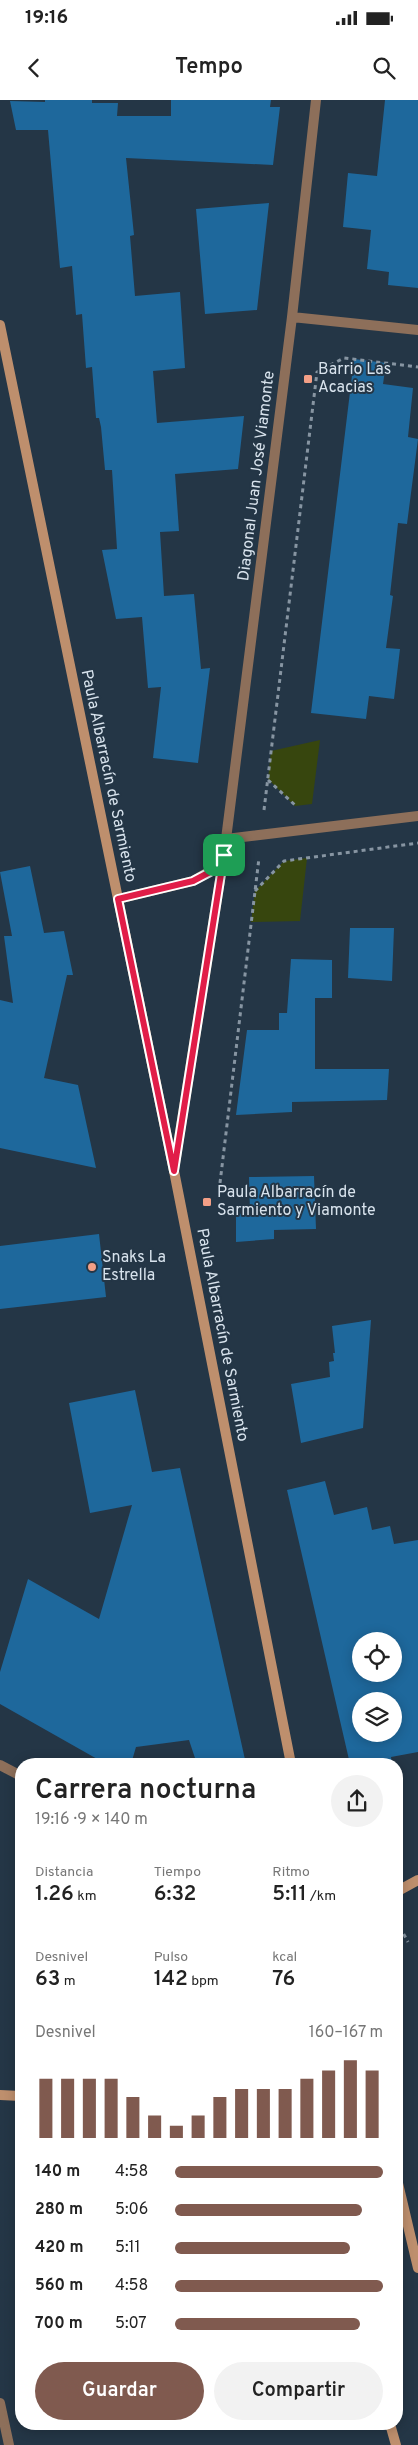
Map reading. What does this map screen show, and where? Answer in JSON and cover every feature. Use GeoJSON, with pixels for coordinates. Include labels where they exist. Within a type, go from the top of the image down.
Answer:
{"type":"FeatureCollection","features":[{"type":"Feature","properties":{"kind":"main road","name":"Paula Albarracín de Sarmiento"},"geometry":{"type":"LineString","coordinates":[[0,325],[174,1171],[290,1758]]}},
{"type":"Feature","properties":{"kind":"main road"},"geometry":{"type":"LineString","coordinates":[[403,1886],[418,1880]]}},
{"type":"Feature","properties":{"kind":"main road"},"geometry":{"type":"LineString","coordinates":[[0,2096],[15,2096]]}},
{"type":"Feature","properties":{"kind":"main road"},"geometry":{"type":"LineString","coordinates":[[403,2205],[418,2268]]}},
{"type":"Feature","properties":{"kind":"main road"},"geometry":{"type":"LineString","coordinates":[[392,2430],[396,2445]]}},
{"type":"Feature","properties":{"kind":"street","name":"Diagonal Juan José Viamonte"},"geometry":{"type":"LineString","coordinates":[[174,1171],[224,855],[292,317],[316,100]]}},
{"type":"Feature","properties":{"kind":"street"},"geometry":{"type":"LineString","coordinates":[[292,317],[418,330]]}},
{"type":"Feature","properties":{"kind":"street"},"geometry":{"type":"LineString","coordinates":[[226,839],[418,816]]}},
{"type":"Feature","properties":{"kind":"street"},"geometry":{"type":"LineString","coordinates":[[118,899],[193,881],[210,872],[224,855]]}},
{"type":"Feature","properties":{"kind":"street"},"geometry":{"type":"LineString","coordinates":[[0,1765],[15,1773]]}},
{"type":"Feature","properties":{"kind":"street"},"geometry":{"type":"LineString","coordinates":[[0,2403],[9,2445]]}},
{"type":"Feature","properties":{"kind":"path"},"geometry":{"type":"LineString","coordinates":[[220,1183],[318,372],[344,358],[418,367]]}},
{"type":"Feature","properties":{"kind":"path"},"geometry":{"type":"LineString","coordinates":[[268,779],[295,806],[304,805]]}},
{"type":"Feature","properties":{"kind":"path"},"geometry":{"type":"LineString","coordinates":[[255,891],[284,861],[418,843]]}},
{"type":"Feature","properties":{"kind":"path"},"geometry":{"type":"LineString","coordinates":[[403,1933],[408,1942]]}},
{"type":"Feature","properties":{"kind":"green space"},"geometry":{"type":"Polygon","coordinates":[[[320,740],[312,804],[295,806],[268,779],[271,751],[320,740]]]}},
{"type":"Feature","properties":{"kind":"green space"},"geometry":{"type":"Polygon","coordinates":[[[307,858],[300,921],[251,922],[255,891],[284,861],[307,858]]]}},
{"type":"Feature","properties":{"kind":"building"},"geometry":{"type":"Polygon","coordinates":[[[45,100],[92,100],[92,103],[118,103],[117,116],[171,116],[171,100],[271,100],[270,107],[280,107],[273,165],[126,158],[134,235],[130,236],[135,296],[180,292],[185,368],[153,371],[157,423],[244,416],[238,469],[175,474],[179,531],[160,532],[164,596],[194,594],[201,669],[210,668],[198,763],[153,758],[161,687],[148,688],[142,617],[116,619],[102,550],[117,549],[112,470],[105,470],[101,427],[99,418],[96,418],[92,367],[86,368],[82,314],[76,315],[72,266],[60,268],[48,130],[16,130],[10,101],[45,102],[45,100]]]}},
{"type":"Feature","properties":{"kind":"building"},"geometry":{"type":"Polygon","coordinates":[[[385,100],[418,100],[418,288],[388,285],[389,272],[367,269],[371,230],[343,227],[348,173],[377,176],[385,100]]]}},
{"type":"Feature","properties":{"kind":"building"},"geometry":{"type":"Polygon","coordinates":[[[269,203],[257,310],[205,314],[196,209],[269,203]]]}},
{"type":"Feature","properties":{"kind":"building"},"geometry":{"type":"Polygon","coordinates":[[[354,359],[386,363],[383,384],[413,388],[408,437],[418,439],[407,524],[398,523],[390,595],[393,596],[386,648],[400,649],[394,699],[369,696],[366,719],[311,713],[354,359]]]}},
{"type":"Feature","properties":{"kind":"building"},"geometry":{"type":"Polygon","coordinates":[[[30,866],[44,933],[64,931],[73,975],[67,975],[44,1078],[78,1085],[96,1168],[0,1148],[0,1000],[13,1003],[4,936],[12,936],[0,872],[30,866]]]}},
{"type":"Feature","properties":{"kind":"building"},"geometry":{"type":"Polygon","coordinates":[[[350,928],[394,928],[392,981],[348,978],[350,928]]]}},
{"type":"Feature","properties":{"kind":"building"},"geometry":{"type":"Polygon","coordinates":[[[291,959],[332,960],[332,998],[315,998],[315,1069],[389,1069],[387,1100],[292,1102],[292,1112],[236,1115],[247,1030],[279,1030],[279,1013],[287,1013],[291,959]]]}},
{"type":"Feature","properties":{"kind":"building"},"geometry":{"type":"Polygon","coordinates":[[[314,1176],[316,1229],[274,1230],[274,1239],[236,1242],[236,1214],[250,1213],[249,1177],[314,1176]]]}},
{"type":"Feature","properties":{"kind":"building"},"geometry":{"type":"Polygon","coordinates":[[[99,1234],[106,1297],[0,1309],[0,1246],[99,1234]]]}},
{"type":"Feature","properties":{"kind":"building"},"geometry":{"type":"Polygon","coordinates":[[[371,1320],[363,1428],[301,1443],[291,1384],[330,1377],[329,1362],[334,1361],[333,1353],[335,1353],[332,1326],[371,1320]]]}},
{"type":"Feature","properties":{"kind":"building"},"geometry":{"type":"Polygon","coordinates":[[[135,1390],[152,1472],[180,1468],[245,1758],[195,1758],[189,1740],[136,1747],[133,1758],[95,1758],[0,1704],[0,1672],[28,1579],[99,1619],[132,1505],[90,1513],[69,1403],[135,1390]]]}},
{"type":"Feature","properties":{"kind":"building"},"geometry":{"type":"Polygon","coordinates":[[[325,1481],[334,1515],[367,1507],[372,1530],[390,1526],[394,1544],[418,1540],[418,1752],[391,1758],[349,1758],[287,1490],[325,1481]]]}},
{"type":"Feature","properties":{"kind":"place","name":"Barrio Las Acacias"},"geometry":{"type":"Point","coordinates":[308,379]}},
{"type":"Feature","properties":{"kind":"place","name":"Paula Albarracín de Sarmiento y Viamonte"},"geometry":{"type":"Point","coordinates":[207,1202]}},
{"type":"Feature","properties":{"kind":"place","name":"Snaks La Estrella"},"geometry":{"type":"Point","coordinates":[92,1267]}},
{"type":"Feature","properties":{"kind":"route"},"geometry":{"type":"LineString","coordinates":[[224,855],[194,1044],[174,1171],[118,899],[171,888],[193,881],[210,872],[224,855]]}}]}
